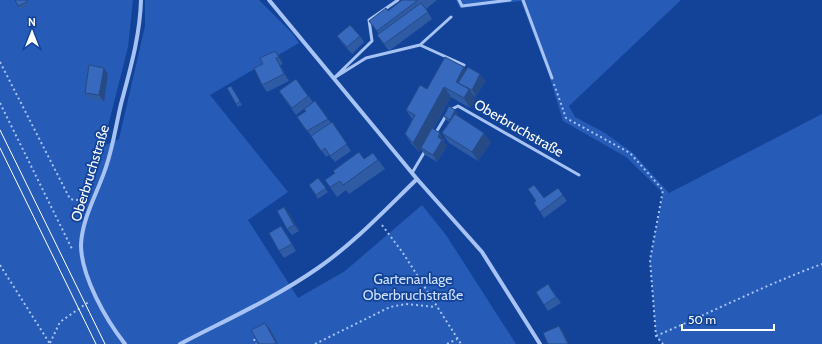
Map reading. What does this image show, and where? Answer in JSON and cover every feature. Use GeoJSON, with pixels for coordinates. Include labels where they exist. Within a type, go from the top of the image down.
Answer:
{"type":"FeatureCollection","features":[{"type":"Feature","properties":{"kind":"street","name":"Oberbruchstraße"},"geometry":{"type":"LineString","coordinates":[[125,344],[115,332],[96,296],[83,263],[81,245],[92,202],[106,166],[132,60],[140,23],[141,0]]}},
{"type":"Feature","properties":{"kind":"street"},"geometry":{"type":"LineString","coordinates":[[269,0],[417,179],[482,252],[540,344]]}},
{"type":"Feature","properties":{"kind":"street"},"geometry":{"type":"LineString","coordinates":[[180,344],[296,282],[339,253],[417,179]]}},
{"type":"Feature","properties":{"kind":"lane"},"geometry":{"type":"LineString","coordinates":[[334,78],[372,41],[369,20],[398,0]]}},
{"type":"Feature","properties":{"kind":"lane"},"geometry":{"type":"LineString","coordinates":[[459,0],[462,6],[510,0]]}},
{"type":"Feature","properties":{"kind":"lane"},"geometry":{"type":"LineString","coordinates":[[523,0],[552,78]]}},
{"type":"Feature","properties":{"kind":"lane"},"geometry":{"type":"LineString","coordinates":[[334,78],[366,58],[420,44],[451,17]]}},
{"type":"Feature","properties":{"kind":"lane"},"geometry":{"type":"LineString","coordinates":[[420,44],[464,65]]}},
{"type":"Feature","properties":{"kind":"lane","name":"Oberbruchstraße"},"geometry":{"type":"LineString","coordinates":[[431,141],[450,108],[458,106],[580,175]]}},
{"type":"Feature","properties":{"kind":"lane"},"geometry":{"type":"LineString","coordinates":[[412,173],[428,147]]}},
{"type":"Feature","properties":{"kind":"path"},"geometry":{"type":"LineString","coordinates":[[0,62],[70,198],[92,202]]}},
{"type":"Feature","properties":{"kind":"path"},"geometry":{"type":"LineString","coordinates":[[552,78],[566,118],[630,153],[663,190],[650,260],[656,336],[663,344]]}},
{"type":"Feature","properties":{"kind":"path"},"geometry":{"type":"LineString","coordinates":[[0,103],[73,250]]}},
{"type":"Feature","properties":{"kind":"path"},"geometry":{"type":"LineString","coordinates":[[377,218],[403,253],[461,344]]}},
{"type":"Feature","properties":{"kind":"path"},"geometry":{"type":"LineString","coordinates":[[656,336],[727,305],[775,281],[822,264]]}},
{"type":"Feature","properties":{"kind":"path"},"geometry":{"type":"LineString","coordinates":[[0,265],[50,344]]}},
{"type":"Feature","properties":{"kind":"path"},"geometry":{"type":"LineString","coordinates":[[50,344],[60,322],[96,296]]}},
{"type":"Feature","properties":{"kind":"path"},"geometry":{"type":"LineString","coordinates":[[316,344],[390,307],[406,304],[436,307]]}},
{"type":"Feature","properties":{"kind":"path"},"geometry":{"type":"LineString","coordinates":[[254,339],[256,344]]}},
{"type":"Feature","properties":{"kind":"path"},"geometry":{"type":"LineString","coordinates":[[447,344],[457,339]]}},
{"type":"Feature","properties":{"kind":"green space","name":"Gartenanlage Oberbruchstraße"},"geometry":{"type":"Polygon","coordinates":[[[0,0],[133,0],[128,47],[103,146],[119,139],[145,26],[145,0],[259,0],[293,34],[299,43],[210,95],[288,192],[248,220],[298,298],[345,271],[422,205],[446,235],[516,344],[0,344],[0,0]]]}},
{"type":"Feature","properties":{"kind":"green space"},"geometry":{"type":"Polygon","coordinates":[[[456,0],[681,0],[569,106],[575,117],[605,133],[633,153],[669,193],[822,114],[822,344],[663,344],[656,336],[650,260],[663,193],[626,157],[563,121],[550,78],[521,1],[460,8],[456,0]]]}},
{"type":"Feature","properties":{"kind":"building"},"geometry":{"type":"Polygon","coordinates":[[[15,0],[26,0],[27,2],[18,6],[15,0]]]}},
{"type":"Feature","properties":{"kind":"building"},"geometry":{"type":"Polygon","coordinates":[[[402,0],[418,0],[377,31],[369,21],[386,8],[388,11],[402,0]]]}},
{"type":"Feature","properties":{"kind":"building"},"geometry":{"type":"Polygon","coordinates":[[[421,3],[428,12],[384,44],[377,35],[421,3]]]}},
{"type":"Feature","properties":{"kind":"building"},"geometry":{"type":"Polygon","coordinates":[[[350,25],[360,36],[347,47],[337,36],[350,25]]]}},
{"type":"Feature","properties":{"kind":"building"},"geometry":{"type":"Polygon","coordinates":[[[275,51],[279,57],[276,58],[284,74],[262,85],[254,68],[263,64],[260,58],[275,51]]]}},
{"type":"Feature","properties":{"kind":"building"},"geometry":{"type":"Polygon","coordinates":[[[445,57],[464,67],[456,82],[469,89],[464,98],[444,87],[413,143],[405,134],[415,115],[406,110],[420,85],[427,89],[445,57]]]}},
{"type":"Feature","properties":{"kind":"building"},"geometry":{"type":"Polygon","coordinates":[[[89,65],[104,68],[99,95],[85,93],[89,65]]]}},
{"type":"Feature","properties":{"kind":"building"},"geometry":{"type":"Polygon","coordinates":[[[468,67],[480,74],[472,90],[458,83],[468,67]]]}},
{"type":"Feature","properties":{"kind":"building"},"geometry":{"type":"Polygon","coordinates":[[[296,79],[308,96],[292,108],[279,91],[296,79]]]}},
{"type":"Feature","properties":{"kind":"building"},"geometry":{"type":"Polygon","coordinates":[[[231,86],[240,101],[236,104],[227,88],[231,86]]]}},
{"type":"Feature","properties":{"kind":"building"},"geometry":{"type":"Polygon","coordinates":[[[315,101],[328,119],[307,131],[297,117],[306,111],[304,109],[315,101]]]}},
{"type":"Feature","properties":{"kind":"building"},"geometry":{"type":"Polygon","coordinates":[[[449,106],[455,110],[450,120],[444,116],[449,106]]]}},
{"type":"Feature","properties":{"kind":"building"},"geometry":{"type":"Polygon","coordinates":[[[455,114],[484,133],[472,152],[442,133],[455,114]]]}},
{"type":"Feature","properties":{"kind":"building"},"geometry":{"type":"Polygon","coordinates":[[[332,122],[347,144],[330,156],[325,148],[321,151],[311,136],[332,122]]]}},
{"type":"Feature","properties":{"kind":"building"},"geometry":{"type":"Polygon","coordinates":[[[432,128],[440,133],[438,137],[442,140],[433,155],[421,148],[432,128]]]}},
{"type":"Feature","properties":{"kind":"building"},"geometry":{"type":"Polygon","coordinates":[[[359,152],[364,159],[373,153],[378,160],[343,185],[340,181],[330,187],[325,180],[335,173],[333,171],[359,152]]]}},
{"type":"Feature","properties":{"kind":"building"},"geometry":{"type":"Polygon","coordinates":[[[318,178],[326,188],[316,195],[309,185],[318,178]]]}},
{"type":"Feature","properties":{"kind":"building"},"geometry":{"type":"Polygon","coordinates":[[[534,185],[544,198],[558,188],[563,195],[540,212],[534,203],[536,201],[528,189],[534,185]]]}},
{"type":"Feature","properties":{"kind":"building"},"geometry":{"type":"Polygon","coordinates":[[[284,207],[294,225],[287,229],[277,211],[284,207]]]}},
{"type":"Feature","properties":{"kind":"building"},"geometry":{"type":"Polygon","coordinates":[[[281,226],[292,244],[279,251],[269,233],[281,226]]]}},
{"type":"Feature","properties":{"kind":"building"},"geometry":{"type":"Polygon","coordinates":[[[548,284],[556,297],[544,305],[536,292],[548,284]]]}},
{"type":"Feature","properties":{"kind":"building"},"geometry":{"type":"Polygon","coordinates":[[[265,323],[276,343],[274,344],[259,344],[251,330],[265,323]]]}},
{"type":"Feature","properties":{"kind":"building"},"geometry":{"type":"Polygon","coordinates":[[[559,326],[568,344],[548,344],[543,333],[559,326]]]}},
{"type":"Feature","properties":{"kind":"tram line"},"geometry":{"type":"LineString","coordinates":[[0,130],[105,344]]}},
{"type":"Feature","properties":{"kind":"tram line"},"geometry":{"type":"LineString","coordinates":[[0,148],[96,344]]}}]}
